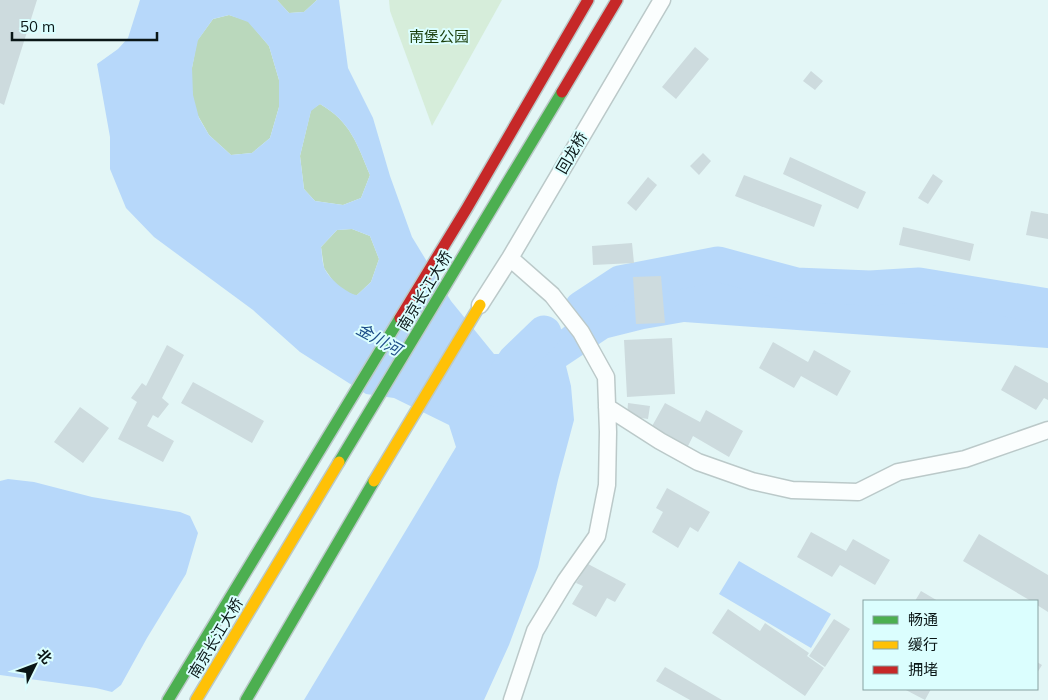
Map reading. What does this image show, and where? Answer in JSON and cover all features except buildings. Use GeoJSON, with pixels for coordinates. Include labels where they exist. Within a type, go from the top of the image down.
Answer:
{"type":"FeatureCollection","features":[{"type":"Feature","properties":{"kind":"highway","name":"南京长江大桥"},"geometry":{"type":"LineString","coordinates":[[168,700],[467,208],[588,0]]}},
{"type":"Feature","properties":{"kind":"highway","name":"南京长江大桥"},"geometry":{"type":"LineString","coordinates":[[196,700],[618,0]]}},
{"type":"Feature","properties":{"kind":"highway"},"geometry":{"type":"LineString","coordinates":[[246,700],[480,305]]}},
{"type":"Feature","properties":{"kind":"street","name":"回龙桥"},"geometry":{"type":"LineString","coordinates":[[480,305],[510,258],[662,0]]}},
{"type":"Feature","properties":{"kind":"street"},"geometry":{"type":"LineString","coordinates":[[510,258],[552,295],[581,332],[606,377],[607,407],[607,485],[597,536],[566,580],[535,630],[512,700]]}},
{"type":"Feature","properties":{"kind":"street"},"geometry":{"type":"LineString","coordinates":[[607,407],[660,441],[698,462],[752,480],[792,490],[858,492],[898,472],[965,459],[1048,430]]}},
{"type":"Feature","properties":{"kind":"green space"},"geometry":{"type":"Polygon","coordinates":[[[277,0],[317,0],[304,12],[289,13],[277,0]]]}},
{"type":"Feature","properties":{"kind":"green space","name":"南堡公园"},"geometry":{"type":"Polygon","coordinates":[[[389,0],[502,0],[432,126],[390,11],[389,0]]]}},
{"type":"Feature","properties":{"kind":"green space"},"geometry":{"type":"Polygon","coordinates":[[[229,15],[248,21],[269,46],[279,80],[279,107],[270,138],[252,153],[231,155],[209,135],[193,107],[191,73],[197,41],[213,19],[229,15]]]}},
{"type":"Feature","properties":{"kind":"green space"},"geometry":{"type":"Polygon","coordinates":[[[320,104],[331,111],[346,126],[357,144],[370,175],[361,198],[343,205],[315,201],[304,189],[300,156],[311,110],[320,104]]]}},
{"type":"Feature","properties":{"kind":"green space"},"geometry":{"type":"Polygon","coordinates":[[[352,229],[370,236],[379,259],[371,282],[356,296],[338,288],[324,268],[321,247],[337,230],[352,229]]]}},
{"type":"Feature","properties":{"kind":"water","name":"金川河"},"geometry":{"type":"Polygon","coordinates":[[[140,0],[277,0],[289,13],[304,12],[317,0],[339,0],[348,68],[373,118],[390,176],[412,237],[451,301],[494,354],[519,354],[537,347],[580,313],[638,286],[675,276],[722,275],[879,296],[983,305],[1048,316],[1048,348],[684,322],[608,338],[566,366],[571,386],[574,420],[538,567],[509,645],[484,700],[304,700],[456,447],[449,425],[394,398],[366,394],[300,352],[253,310],[154,237],[126,208],[110,169],[110,137],[97,64],[118,49],[128,38],[140,0]],[[229,15],[213,19],[198,40],[192,68],[193,95],[199,118],[209,135],[231,155],[252,153],[270,138],[279,107],[279,80],[269,46],[248,22],[229,15]],[[320,104],[311,111],[300,156],[304,189],[315,201],[343,205],[361,198],[370,175],[352,135],[339,118],[320,104]],[[352,229],[337,230],[321,247],[324,267],[338,284],[348,292],[357,295],[371,282],[379,259],[370,236],[352,229]]]}},
{"type":"Feature","properties":{"kind":"water"},"geometry":{"type":"Polygon","coordinates":[[[8,479],[34,482],[92,497],[180,512],[190,516],[198,533],[186,574],[121,685],[112,692],[96,688],[0,675],[0,481],[8,479]]]}},
{"type":"Feature","properties":{"kind":"water"},"geometry":{"type":"Polygon","coordinates":[[[739,561],[831,614],[811,648],[719,594],[739,561]]]}},
{"type":"Feature","properties":{"kind":"waterway"},"geometry":{"type":"LineString","coordinates":[[582,308],[620,283],[718,264],[796,285],[870,288],[919,285],[1048,306]]}},
{"type":"Feature","properties":{"kind":"waterway"},"geometry":{"type":"LineString","coordinates":[[496,389],[515,361],[544,333]]}},
{"type":"Feature","properties":{"kind":"traffic: fast"},"geometry":{"type":"LineString","coordinates":[[339,462],[562,92]]}},
{"type":"Feature","properties":{"kind":"traffic: fast"},"geometry":{"type":"LineString","coordinates":[[168,700],[400,318]]}},
{"type":"Feature","properties":{"kind":"traffic: fast"},"geometry":{"type":"LineString","coordinates":[[246,700],[374,481]]}},
{"type":"Feature","properties":{"kind":"traffic: slow"},"geometry":{"type":"LineString","coordinates":[[374,481],[480,305]]}},
{"type":"Feature","properties":{"kind":"traffic: slow"},"geometry":{"type":"LineString","coordinates":[[196,700],[339,462]]}},
{"type":"Feature","properties":{"kind":"traffic: jam"},"geometry":{"type":"LineString","coordinates":[[400,318],[467,208],[588,0]]}},
{"type":"Feature","properties":{"kind":"traffic: jam"},"geometry":{"type":"LineString","coordinates":[[562,92],[617,0]]}}]}
